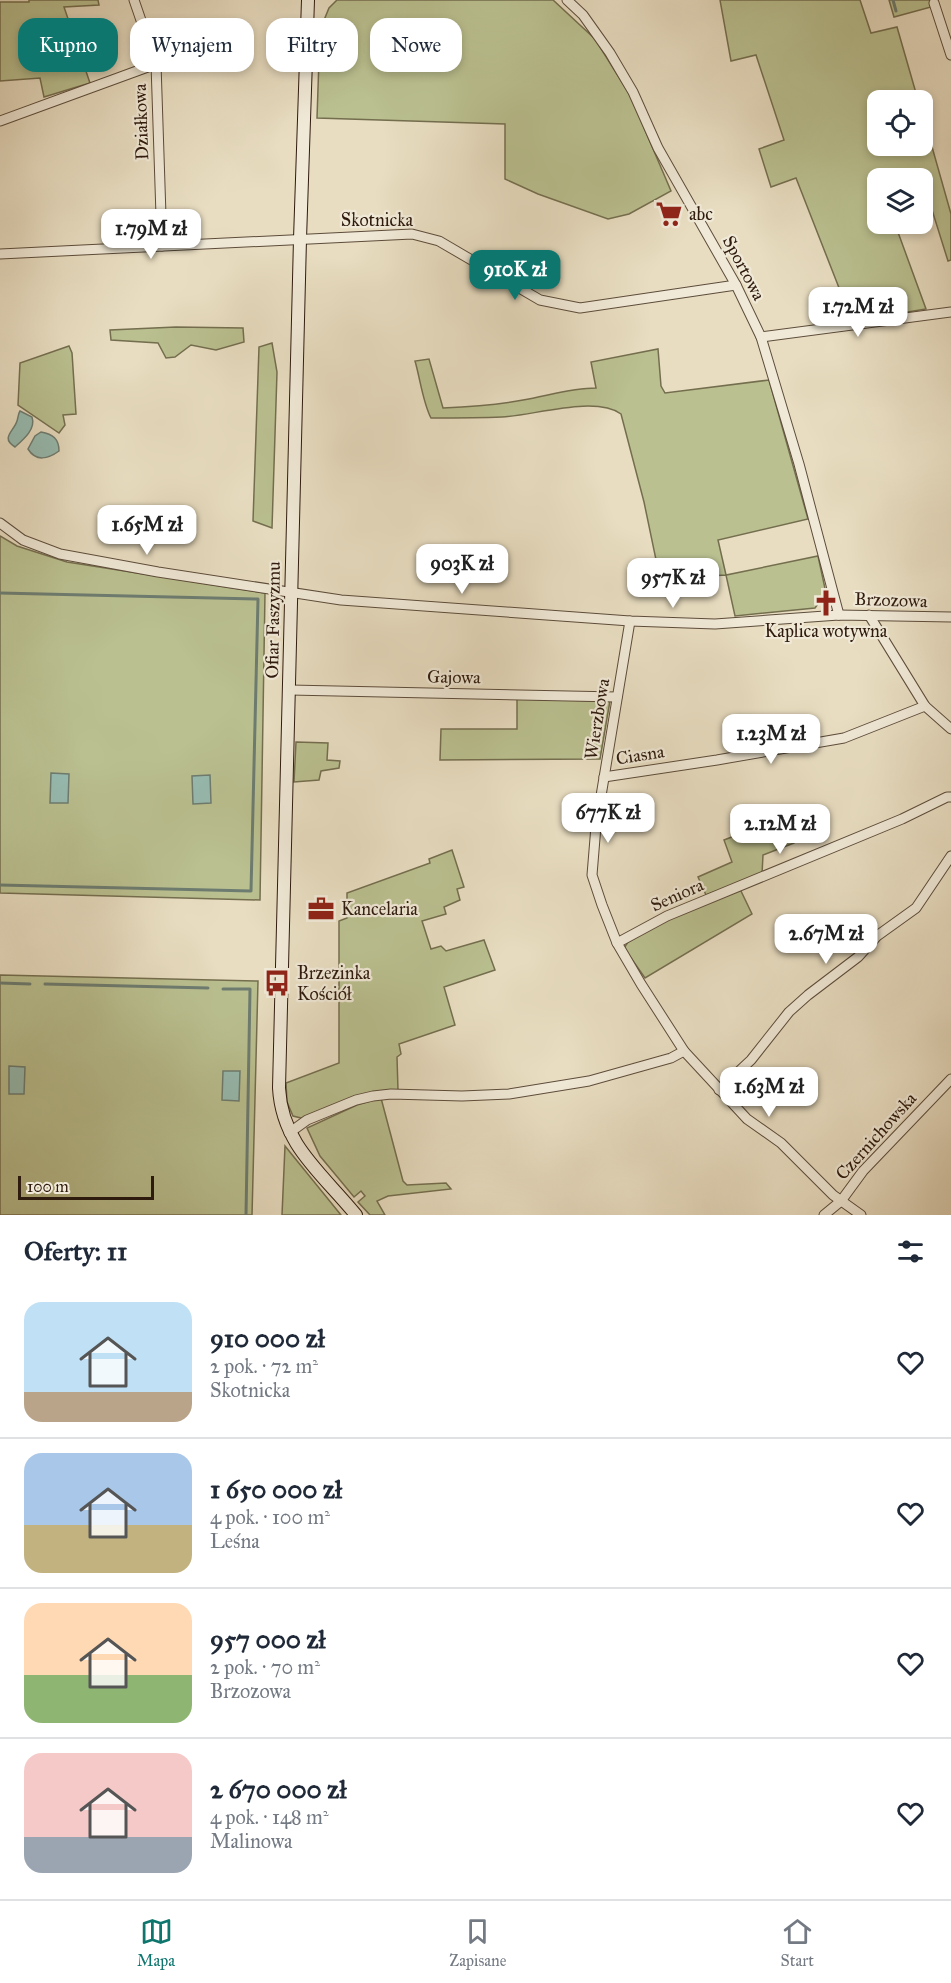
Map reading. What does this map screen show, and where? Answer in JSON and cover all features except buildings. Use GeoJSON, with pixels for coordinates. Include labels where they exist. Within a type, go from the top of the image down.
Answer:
{"type":"FeatureCollection","features":[{"type":"Feature","properties":{"kind":"street","name":"Działkowa"},"geometry":{"type":"LineString","coordinates":[[135,0],[141,18]]}},
{"type":"Feature","properties":{"kind":"street","name":"Ofiar Faszyzmu"},"geometry":{"type":"LineString","coordinates":[[308,0],[279,1088],[283,1118],[289,1133],[315,1169],[356,1215]]}},
{"type":"Feature","properties":{"kind":"street","name":"Sportowa"},"geometry":{"type":"LineString","coordinates":[[567,0],[583,15],[610,53],[633,92],[658,147],[736,285],[761,337],[799,464],[839,615]]}},
{"type":"Feature","properties":{"kind":"street"},"geometry":{"type":"LineString","coordinates":[[934,3],[951,55]]}},
{"type":"Feature","properties":{"kind":"street"},"geometry":{"type":"LineString","coordinates":[[0,121],[134,72]]}},
{"type":"Feature","properties":{"kind":"street","name":"Działkowa"},"geometry":{"type":"LineString","coordinates":[[156,72],[162,246]]}},
{"type":"Feature","properties":{"kind":"street","name":"Skotnicka"},"geometry":{"type":"LineString","coordinates":[[0,254],[412,234],[439,241],[540,300],[580,308],[736,285]]}},
{"type":"Feature","properties":{"kind":"street"},"geometry":{"type":"LineString","coordinates":[[761,337],[951,312]]}},
{"type":"Feature","properties":{"kind":"street","name":"Brzozowa"},"geometry":{"type":"LineString","coordinates":[[0,523],[23,540],[60,554],[158,572],[341,600],[630,621],[715,624],[839,615],[951,617]]}},
{"type":"Feature","properties":{"kind":"street"},"geometry":{"type":"LineString","coordinates":[[869,615],[925,706],[951,729]]}},
{"type":"Feature","properties":{"kind":"street","name":"Wierzbowa"},"geometry":{"type":"LineString","coordinates":[[630,621],[596,826],[592,875],[617,943],[684,1051],[747,1119],[781,1143],[833,1195],[861,1215]]}},
{"type":"Feature","properties":{"kind":"street","name":"Gajowa"},"geometry":{"type":"LineString","coordinates":[[290,690],[617,697]]}},
{"type":"Feature","properties":{"kind":"street","name":"Ciasna"},"geometry":{"type":"LineString","coordinates":[[604,777],[844,738],[925,706]]}},
{"type":"Feature","properties":{"kind":"street","name":"Seniora"},"geometry":{"type":"LineString","coordinates":[[617,943],[667,916],[951,797]]}},
{"type":"Feature","properties":{"kind":"street"},"geometry":{"type":"LineString","coordinates":[[719,1090],[751,1060],[795,1006],[858,957],[877,936],[916,908],[951,856]]}},
{"type":"Feature","properties":{"kind":"street"},"geometry":{"type":"LineString","coordinates":[[289,1133],[308,1120],[356,1100],[373,1096],[391,1094],[462,1096],[562,1086],[671,1058],[684,1051]]}},
{"type":"Feature","properties":{"kind":"street","name":"Czernichowska"},"geometry":{"type":"LineString","coordinates":[[824,1215],[841,1201],[863,1171],[951,1079]]}},
{"type":"Feature","properties":{"kind":"green space"},"geometry":{"type":"Polygon","coordinates":[[[29,0],[98,0],[99,5],[64,7],[68,18],[18,18],[18,72],[86,72],[90,83],[44,97],[40,78],[0,81],[0,2],[29,2],[29,0]]]}},
{"type":"Feature","properties":{"kind":"green space"},"geometry":{"type":"Polygon","coordinates":[[[337,0],[553,0],[595,39],[630,95],[671,191],[629,214],[608,219],[538,194],[505,179],[505,124],[317,118],[319,72],[358,72],[358,18],[325,18],[329,8],[337,0]]]}},
{"type":"Feature","properties":{"kind":"green space"},"geometry":{"type":"Polygon","coordinates":[[[720,0],[860,0],[871,33],[897,27],[915,90],[867,90],[867,156],[933,156],[933,150],[951,214],[951,260],[948,261],[933,213],[933,168],[867,168],[867,234],[899,234],[926,309],[852,321],[796,178],[771,187],[759,149],[784,140],[756,55],[731,61],[720,0]]]}},
{"type":"Feature","properties":{"kind":"green space"},"geometry":{"type":"Polygon","coordinates":[[[889,0],[930,0],[931,7],[894,17],[889,0]]]}},
{"type":"Feature","properties":{"kind":"green space"},"geometry":{"type":"Polygon","coordinates":[[[176,327],[243,328],[244,342],[216,350],[191,345],[175,357],[166,358],[158,343],[111,340],[110,330],[176,327]]]}},
{"type":"Feature","properties":{"kind":"green space"},"geometry":{"type":"Polygon","coordinates":[[[272,343],[277,372],[272,528],[253,521],[259,347],[272,343]]]}},
{"type":"Feature","properties":{"kind":"green space"},"geometry":{"type":"Polygon","coordinates":[[[69,346],[72,353],[76,414],[63,415],[65,425],[59,433],[18,405],[20,363],[69,346]]]}},
{"type":"Feature","properties":{"kind":"green space"},"geometry":{"type":"Polygon","coordinates":[[[658,349],[661,386],[665,393],[769,380],[808,519],[718,540],[726,575],[660,579],[644,502],[621,414],[596,406],[580,406],[515,416],[431,418],[415,361],[429,359],[443,408],[453,408],[483,406],[596,388],[591,362],[658,349]]]}},
{"type":"Feature","properties":{"kind":"green space"},"geometry":{"type":"Polygon","coordinates":[[[0,536],[17,546],[67,562],[265,593],[260,900],[0,893],[0,536]]]}},
{"type":"Feature","properties":{"kind":"green space"},"geometry":{"type":"Polygon","coordinates":[[[818,556],[826,593],[815,608],[735,616],[726,575],[818,556]]]}},
{"type":"Feature","properties":{"kind":"green space"},"geometry":{"type":"Polygon","coordinates":[[[517,699],[610,701],[600,759],[440,760],[441,729],[517,729],[517,699]]]}},
{"type":"Feature","properties":{"kind":"green space"},"geometry":{"type":"Polygon","coordinates":[[[296,742],[328,743],[327,760],[340,761],[339,768],[321,771],[319,780],[294,782],[296,742]]]}},
{"type":"Feature","properties":{"kind":"green space"},"geometry":{"type":"Polygon","coordinates":[[[789,815],[794,843],[763,855],[762,874],[706,895],[698,877],[732,862],[724,840],[789,815]]]}},
{"type":"Feature","properties":{"kind":"green space"},"geometry":{"type":"Polygon","coordinates":[[[452,850],[464,887],[457,889],[460,900],[444,907],[446,914],[422,921],[431,949],[441,946],[446,951],[484,940],[495,970],[444,987],[455,1025],[399,1044],[401,1054],[397,1057],[398,1090],[305,1119],[293,1116],[287,1102],[286,1083],[339,1063],[339,921],[347,918],[347,893],[430,863],[429,859],[452,850]]]}},
{"type":"Feature","properties":{"kind":"green space"},"geometry":{"type":"Polygon","coordinates":[[[740,889],[752,914],[645,978],[624,948],[628,942],[666,920],[740,889]]]}},
{"type":"Feature","properties":{"kind":"green space"},"geometry":{"type":"Polygon","coordinates":[[[0,975],[258,981],[252,1215],[0,1215],[0,975]]]}},
{"type":"Feature","properties":{"kind":"green space"},"geometry":{"type":"Polygon","coordinates":[[[381,1098],[403,1181],[407,1185],[446,1183],[451,1189],[388,1196],[377,1201],[385,1215],[370,1215],[358,1202],[365,1196],[361,1191],[354,1197],[320,1156],[307,1128],[357,1105],[381,1098]]]}},
{"type":"Feature","properties":{"kind":"green space"},"geometry":{"type":"Polygon","coordinates":[[[285,1146],[341,1215],[282,1215],[285,1146]]]}},
{"type":"Feature","properties":{"kind":"water"},"geometry":{"type":"Polygon","coordinates":[[[20,411],[32,417],[33,421],[28,434],[15,447],[8,437],[20,411]]]}},
{"type":"Feature","properties":{"kind":"water"},"geometry":{"type":"Polygon","coordinates":[[[41,432],[54,438],[58,443],[59,451],[42,458],[31,453],[28,449],[35,436],[41,432]]]}},
{"type":"Feature","properties":{"kind":"water"},"geometry":{"type":"Polygon","coordinates":[[[51,773],[69,774],[68,803],[50,803],[51,773]]]}},
{"type":"Feature","properties":{"kind":"water"},"geometry":{"type":"Polygon","coordinates":[[[210,775],[211,803],[193,804],[192,776],[210,775]]]}},
{"type":"Feature","properties":{"kind":"water"},"geometry":{"type":"Polygon","coordinates":[[[9,1066],[25,1067],[24,1094],[9,1094],[9,1066]]]}},
{"type":"Feature","properties":{"kind":"water"},"geometry":{"type":"Polygon","coordinates":[[[223,1071],[240,1071],[239,1101],[222,1100],[223,1071]]]}},
{"type":"Feature","properties":{"kind":"waterway"},"geometry":{"type":"LineString","coordinates":[[893,0],[896,11]]}},
{"type":"Feature","properties":{"kind":"waterway"},"geometry":{"type":"LineString","coordinates":[[0,593],[258,599],[251,891],[0,885]]}},
{"type":"Feature","properties":{"kind":"waterway"},"geometry":{"type":"LineString","coordinates":[[0,983],[30,984]]}},
{"type":"Feature","properties":{"kind":"waterway"},"geometry":{"type":"LineString","coordinates":[[45,984],[208,988]]}},
{"type":"Feature","properties":{"kind":"waterway"},"geometry":{"type":"LineString","coordinates":[[223,989],[250,989],[246,1215]]}},
{"type":"Feature","properties":{"kind":"place","name":"abc"},"geometry":{"type":"Point","coordinates":[669,214]}},
{"type":"Feature","properties":{"kind":"place","name":"Kaplica wotywna"},"geometry":{"type":"Point","coordinates":[826,603]}},
{"type":"Feature","properties":{"kind":"place","name":"Kancelaria"},"geometry":{"type":"Point","coordinates":[321,909]}},
{"type":"Feature","properties":{"kind":"place","name":"Brzezinka Kościół"},"geometry":{"type":"Point","coordinates":[277,983]}}]}
